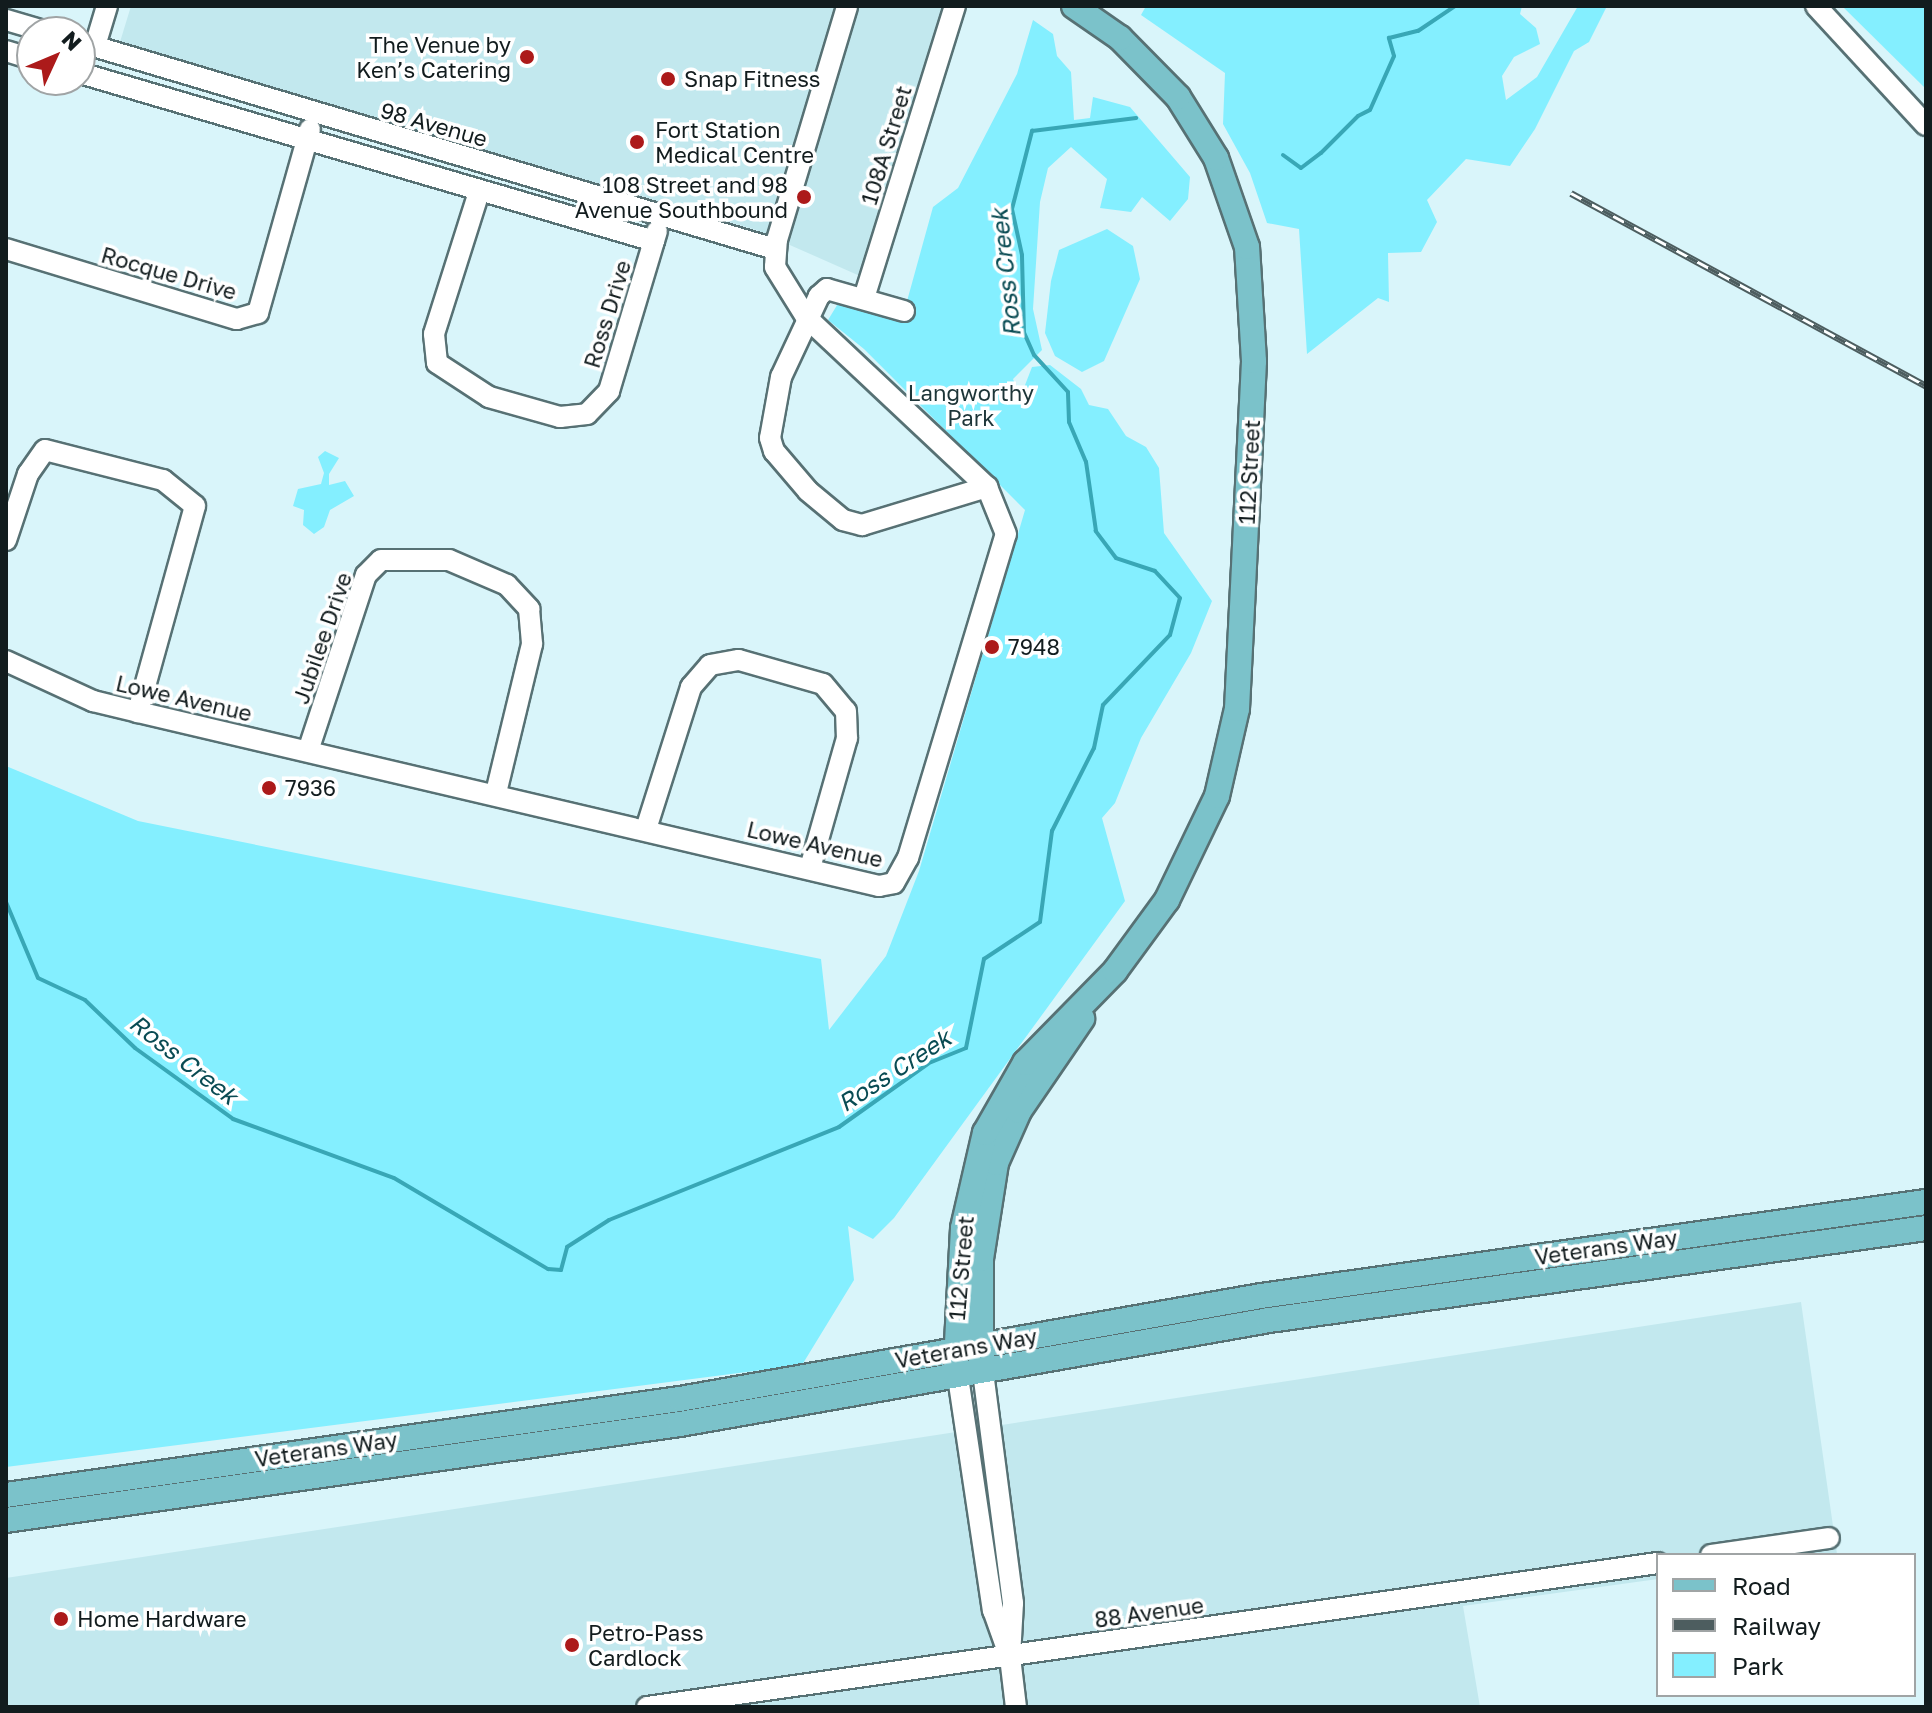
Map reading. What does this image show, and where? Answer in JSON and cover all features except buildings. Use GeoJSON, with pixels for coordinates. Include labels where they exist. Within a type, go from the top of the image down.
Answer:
{"type":"FeatureCollection","features":[{"type":"Feature","properties":{"kind":"main road","name":"112 Street"},"geometry":{"type":"LineString","coordinates":[[983,1372],[979,1346],[981,1259],[996,1163],[1033,1088],[1161,910],[1196,847],[1231,740],[1240,675],[1254,315],[1247,247],[1216,158],[1162,77],[1120,38],[1074,6]]}},
{"type":"Feature","properties":{"kind":"main road","name":"112 Street"},"geometry":{"type":"LineString","coordinates":[[958,1377],[954,1349],[968,1191],[985,1133],[1025,1063],[1115,971]]}},
{"type":"Feature","properties":{"kind":"main road","name":"Veterans Way"},"geometry":{"type":"LineString","coordinates":[[6,1495],[680,1399],[1261,1296],[1926,1202]]}},
{"type":"Feature","properties":{"kind":"main road","name":"Veterans Way"},"geometry":{"type":"LineString","coordinates":[[6,1520],[680,1424],[1269,1320],[1926,1228]]}},
{"type":"Feature","properties":{"kind":"main road"},"geometry":{"type":"LineString","coordinates":[[6,1530],[36,1516]]}},
{"type":"Feature","properties":{"kind":"street"},"geometry":{"type":"LineString","coordinates":[[96,28],[107,6]]}},
{"type":"Feature","properties":{"kind":"street"},"geometry":{"type":"LineString","coordinates":[[775,249],[847,6]]}},
{"type":"Feature","properties":{"kind":"street","name":"108A Street"},"geometry":{"type":"LineString","coordinates":[[864,298],[955,6]]}},
{"type":"Feature","properties":{"kind":"street"},"geometry":{"type":"LineString","coordinates":[[1816,6],[1926,125]]}},
{"type":"Feature","properties":{"kind":"street","name":"98 Avenue"},"geometry":{"type":"LineString","coordinates":[[96,46],[775,249]]}},
{"type":"Feature","properties":{"kind":"street"},"geometry":{"type":"LineString","coordinates":[[96,78],[654,241]]}},
{"type":"Feature","properties":{"kind":"street","name":"Rocque Drive"},"geometry":{"type":"LineString","coordinates":[[6,249],[237,319],[258,313],[315,114]]}},
{"type":"Feature","properties":{"kind":"street","name":"Ross Drive"},"geometry":{"type":"LineString","coordinates":[[479,192],[434,334],[437,363],[489,397],[560,417],[587,414],[609,391],[662,216]]}},
{"type":"Feature","properties":{"kind":"street","name":"Lowe Avenue"},"geometry":{"type":"LineString","coordinates":[[6,661],[93,701],[884,886],[894,883],[906,865],[1006,546],[1004,522],[987,487],[806,317],[781,282],[775,249]]}},
{"type":"Feature","properties":{"kind":"street"},"geometry":{"type":"LineString","coordinates":[[904,311],[827,289],[806,317],[781,377],[770,438],[782,465],[843,520],[862,525],[987,487]]}},
{"type":"Feature","properties":{"kind":"street"},"geometry":{"type":"LineString","coordinates":[[6,540],[28,474],[45,450],[163,480],[195,506],[138,712]]}},
{"type":"Feature","properties":{"kind":"street","name":"Jubilee Drive"},"geometry":{"type":"LineString","coordinates":[[308,751],[366,575],[381,560],[449,560],[507,585],[529,609],[532,644],[496,793]]}},
{"type":"Feature","properties":{"kind":"street"},"geometry":{"type":"LineString","coordinates":[[646,829],[691,687],[710,665],[739,660],[830,688],[848,719],[810,868]]}},
{"type":"Feature","properties":{"kind":"street","name":"112 Street"},"geometry":{"type":"LineString","coordinates":[[983,1372],[1013,1603],[1010,1657],[1016,1707]]}},
{"type":"Feature","properties":{"kind":"street","name":"112 Street"},"geometry":{"type":"LineString","coordinates":[[958,1377],[993,1610],[1010,1657]]}},
{"type":"Feature","properties":{"kind":"street"},"geometry":{"type":"LineString","coordinates":[[1725,1553],[1829,1538]]}},
{"type":"Feature","properties":{"kind":"street","name":"88 Avenue"},"geometry":{"type":"LineString","coordinates":[[647,1707],[1656,1563]]}},
{"type":"Feature","properties":{"kind":"shaded area"},"geometry":{"type":"Polygon","coordinates":[[[131,6],[965,6],[869,280],[756,230],[120,42],[131,6]]]}},
{"type":"Feature","properties":{"kind":"shaded area"},"geometry":{"type":"Polygon","coordinates":[[[1801,1302],[1837,1553],[1656,1553],[1656,1579],[1463,1606],[1480,1707],[6,1707],[6,1578],[1801,1302]]]}},
{"type":"Feature","properties":{"kind":"green space"},"geometry":{"type":"Polygon","coordinates":[[[1146,6],[1522,6],[1520,14],[1536,28],[1540,44],[1514,57],[1502,76],[1506,100],[1537,77],[1578,6],[1607,6],[1589,42],[1574,51],[1535,129],[1510,166],[1466,159],[1427,200],[1437,222],[1421,252],[1388,253],[1389,302],[1378,298],[1307,354],[1299,229],[1267,223],[1250,173],[1223,124],[1225,73],[1141,15],[1146,6]]]}},
{"type":"Feature","properties":{"kind":"green space"},"geometry":{"type":"Polygon","coordinates":[[[1842,6],[1926,6],[1926,89],[1842,6]]]}},
{"type":"Feature","properties":{"kind":"green space","name":"Langworthy Park"},"geometry":{"type":"Polygon","coordinates":[[[1033,20],[1053,34],[1057,56],[1071,72],[1074,120],[1090,118],[1093,97],[1130,107],[1190,177],[1188,199],[1170,221],[1142,197],[1131,212],[1100,208],[1107,179],[1071,147],[1048,168],[1040,202],[1033,309],[1042,350],[1013,379],[1020,398],[1032,367],[1050,365],[1081,389],[1089,405],[1108,409],[1126,436],[1146,447],[1159,468],[1164,533],[1212,601],[1191,653],[1141,738],[1115,803],[1102,818],[1125,901],[894,1218],[873,1239],[848,1226],[854,1280],[802,1365],[6,1467],[6,766],[138,821],[821,959],[829,1030],[886,956],[919,871],[1025,510],[864,349],[828,320],[842,297],[904,312],[933,207],[958,188],[1017,74],[1033,20]]]}},
{"type":"Feature","properties":{"kind":"green space"},"geometry":{"type":"Polygon","coordinates":[[[1107,229],[1133,246],[1140,279],[1104,361],[1082,372],[1055,356],[1045,333],[1051,281],[1059,250],[1107,229]]]}},
{"type":"Feature","properties":{"kind":"green space"},"geometry":{"type":"Polygon","coordinates":[[[325,451],[339,458],[329,474],[329,485],[345,481],[354,496],[330,510],[324,527],[314,534],[303,525],[304,510],[293,506],[298,489],[321,484],[324,473],[318,457],[325,451]]]}},
{"type":"Feature","properties":{"kind":"waterway","name":"Ross Creek"},"geometry":{"type":"LineString","coordinates":[[1283,155],[1301,168],[1321,153],[1358,116],[1370,110],[1394,56],[1389,38],[1418,31],[1455,6]]}},
{"type":"Feature","properties":{"kind":"waterway","name":"Ross Creek"},"geometry":{"type":"LineString","coordinates":[[6,902],[38,978],[85,1000],[135,1048],[233,1119],[394,1178],[548,1269],[561,1270],[567,1247],[609,1220],[839,1127],[929,1063],[966,1048],[984,959],[1040,922],[1052,831],[1094,748],[1103,705],[1170,635],[1180,598],[1155,571],[1116,558],[1096,531],[1086,462],[1069,422],[1068,392],[1034,355],[1024,333],[1022,255],[1012,209],[1032,131],[1136,118]]}},
{"type":"Feature","properties":{"kind":"railway"},"geometry":{"type":"LineString","coordinates":[[1571,193],[1926,386]]}},
{"type":"Feature","properties":{"kind":"place","name":"The Venue by Ken’s Catering"},"geometry":{"type":"Point","coordinates":[527,57]}},
{"type":"Feature","properties":{"kind":"place","name":"Snap Fitness"},"geometry":{"type":"Point","coordinates":[668,79]}},
{"type":"Feature","properties":{"kind":"place","name":"Fort Station Medical Centre"},"geometry":{"type":"Point","coordinates":[637,142]}},
{"type":"Feature","properties":{"kind":"place","name":"108 Street and 98 Avenue Southbound"},"geometry":{"type":"Point","coordinates":[804,197]}},
{"type":"Feature","properties":{"kind":"place","name":"7948"},"geometry":{"type":"Point","coordinates":[992,647]}},
{"type":"Feature","properties":{"kind":"place","name":"7936"},"geometry":{"type":"Point","coordinates":[269,788]}},
{"type":"Feature","properties":{"kind":"place","name":"Home Hardware"},"geometry":{"type":"Point","coordinates":[61,1619]}},
{"type":"Feature","properties":{"kind":"place","name":"Petro-Pass Cardlock"},"geometry":{"type":"Point","coordinates":[572,1645]}}]}
